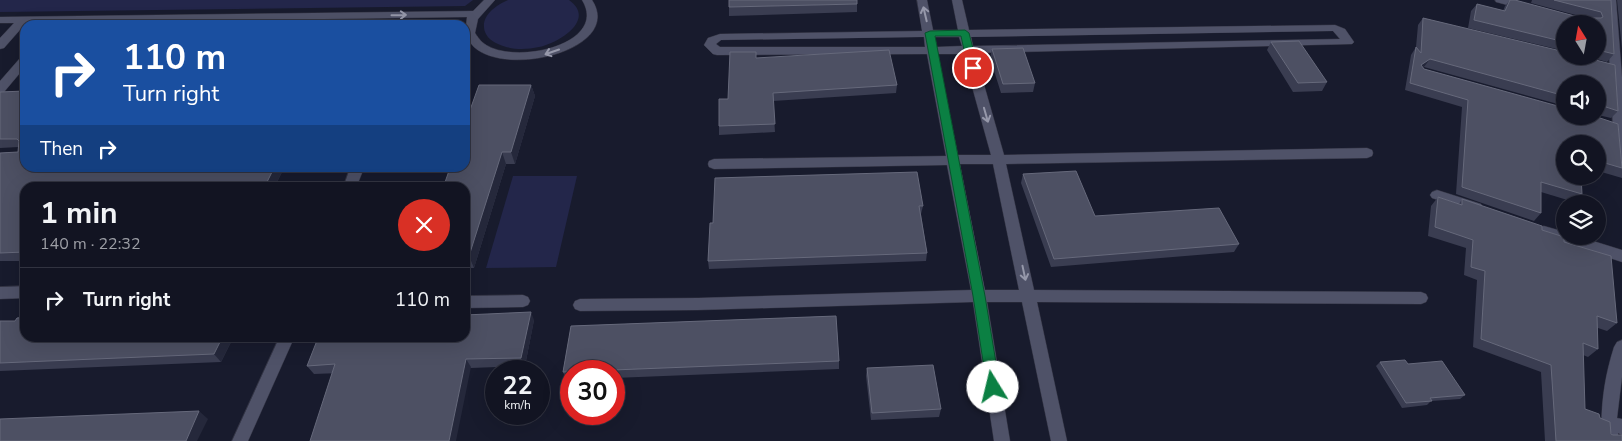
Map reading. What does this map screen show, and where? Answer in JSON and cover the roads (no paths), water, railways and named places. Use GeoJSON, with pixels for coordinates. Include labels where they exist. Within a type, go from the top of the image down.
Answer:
{"type":"FeatureCollection","features":[{"type":"Feature","properties":{"kind":"street"},"geometry":{"type":"LineString","coordinates":[[470,23],[475,14],[490,0]]}},
{"type":"Feature","properties":{"kind":"street"},"geometry":{"type":"LineString","coordinates":[[470,35],[474,43],[483,50],[495,55],[510,58],[544,55],[573,43],[584,34],[590,25],[593,15],[592,6],[587,0]]}},
{"type":"Feature","properties":{"kind":"street"},"geometry":{"type":"LineString","coordinates":[[922,0],[930,33],[979,296],[1002,441]]}},
{"type":"Feature","properties":{"kind":"street"},"geometry":{"type":"LineString","coordinates":[[958,0],[968,50],[999,160],[1059,441]]}},
{"type":"Feature","properties":{"kind":"street"},"geometry":{"type":"LineString","coordinates":[[1500,0],[1536,10]]}},
{"type":"Feature","properties":{"kind":"street"},"geometry":{"type":"LineString","coordinates":[[1611,0],[1612,68],[1622,167]]}},
{"type":"Feature","properties":{"kind":"street"},"geometry":{"type":"LineString","coordinates":[[162,20],[475,14]]}},
{"type":"Feature","properties":{"kind":"street"},"geometry":{"type":"LineString","coordinates":[[0,20],[22,20]]}},
{"type":"Feature","properties":{"kind":"street"},"geometry":{"type":"LineString","coordinates":[[2,39],[20,22]]}},
{"type":"Feature","properties":{"kind":"street"},"geometry":{"type":"LineString","coordinates":[[1335,28],[1341,31],[1348,42],[968,50],[717,51],[710,45],[712,40],[720,37],[930,33],[1335,28]]}},
{"type":"Feature","properties":{"kind":"street"},"geometry":{"type":"LineString","coordinates":[[1606,28],[1612,30]]}},
{"type":"Feature","properties":{"kind":"street"},"geometry":{"type":"LineString","coordinates":[[2,39],[20,37]]}},
{"type":"Feature","properties":{"kind":"street"},"geometry":{"type":"LineString","coordinates":[[0,89],[20,66]]}},
{"type":"Feature","properties":{"kind":"street"},"geometry":{"type":"LineString","coordinates":[[714,164],[1367,152]]}},
{"type":"Feature","properties":{"kind":"street"},"geometry":{"type":"LineString","coordinates":[[1437,195],[1493,214]]}},
{"type":"Feature","properties":{"kind":"street"},"geometry":{"type":"LineString","coordinates":[[1529,227],[1622,256]]}},
{"type":"Feature","properties":{"kind":"street"},"geometry":{"type":"LineString","coordinates":[[0,293],[20,292]]}},
{"type":"Feature","properties":{"kind":"street"},"geometry":{"type":"LineString","coordinates":[[580,305],[698,304],[979,296],[1421,298]]}},
{"type":"Feature","properties":{"kind":"street"},"geometry":{"type":"LineString","coordinates":[[470,302],[523,301]]}},
{"type":"Feature","properties":{"kind":"street"},"geometry":{"type":"LineString","coordinates":[[240,441],[284,342]]}},
{"type":"Feature","properties":{"kind":"street"},"geometry":{"type":"LineString","coordinates":[[1610,441],[1615,424],[1617,361],[1622,347]]}}]}
